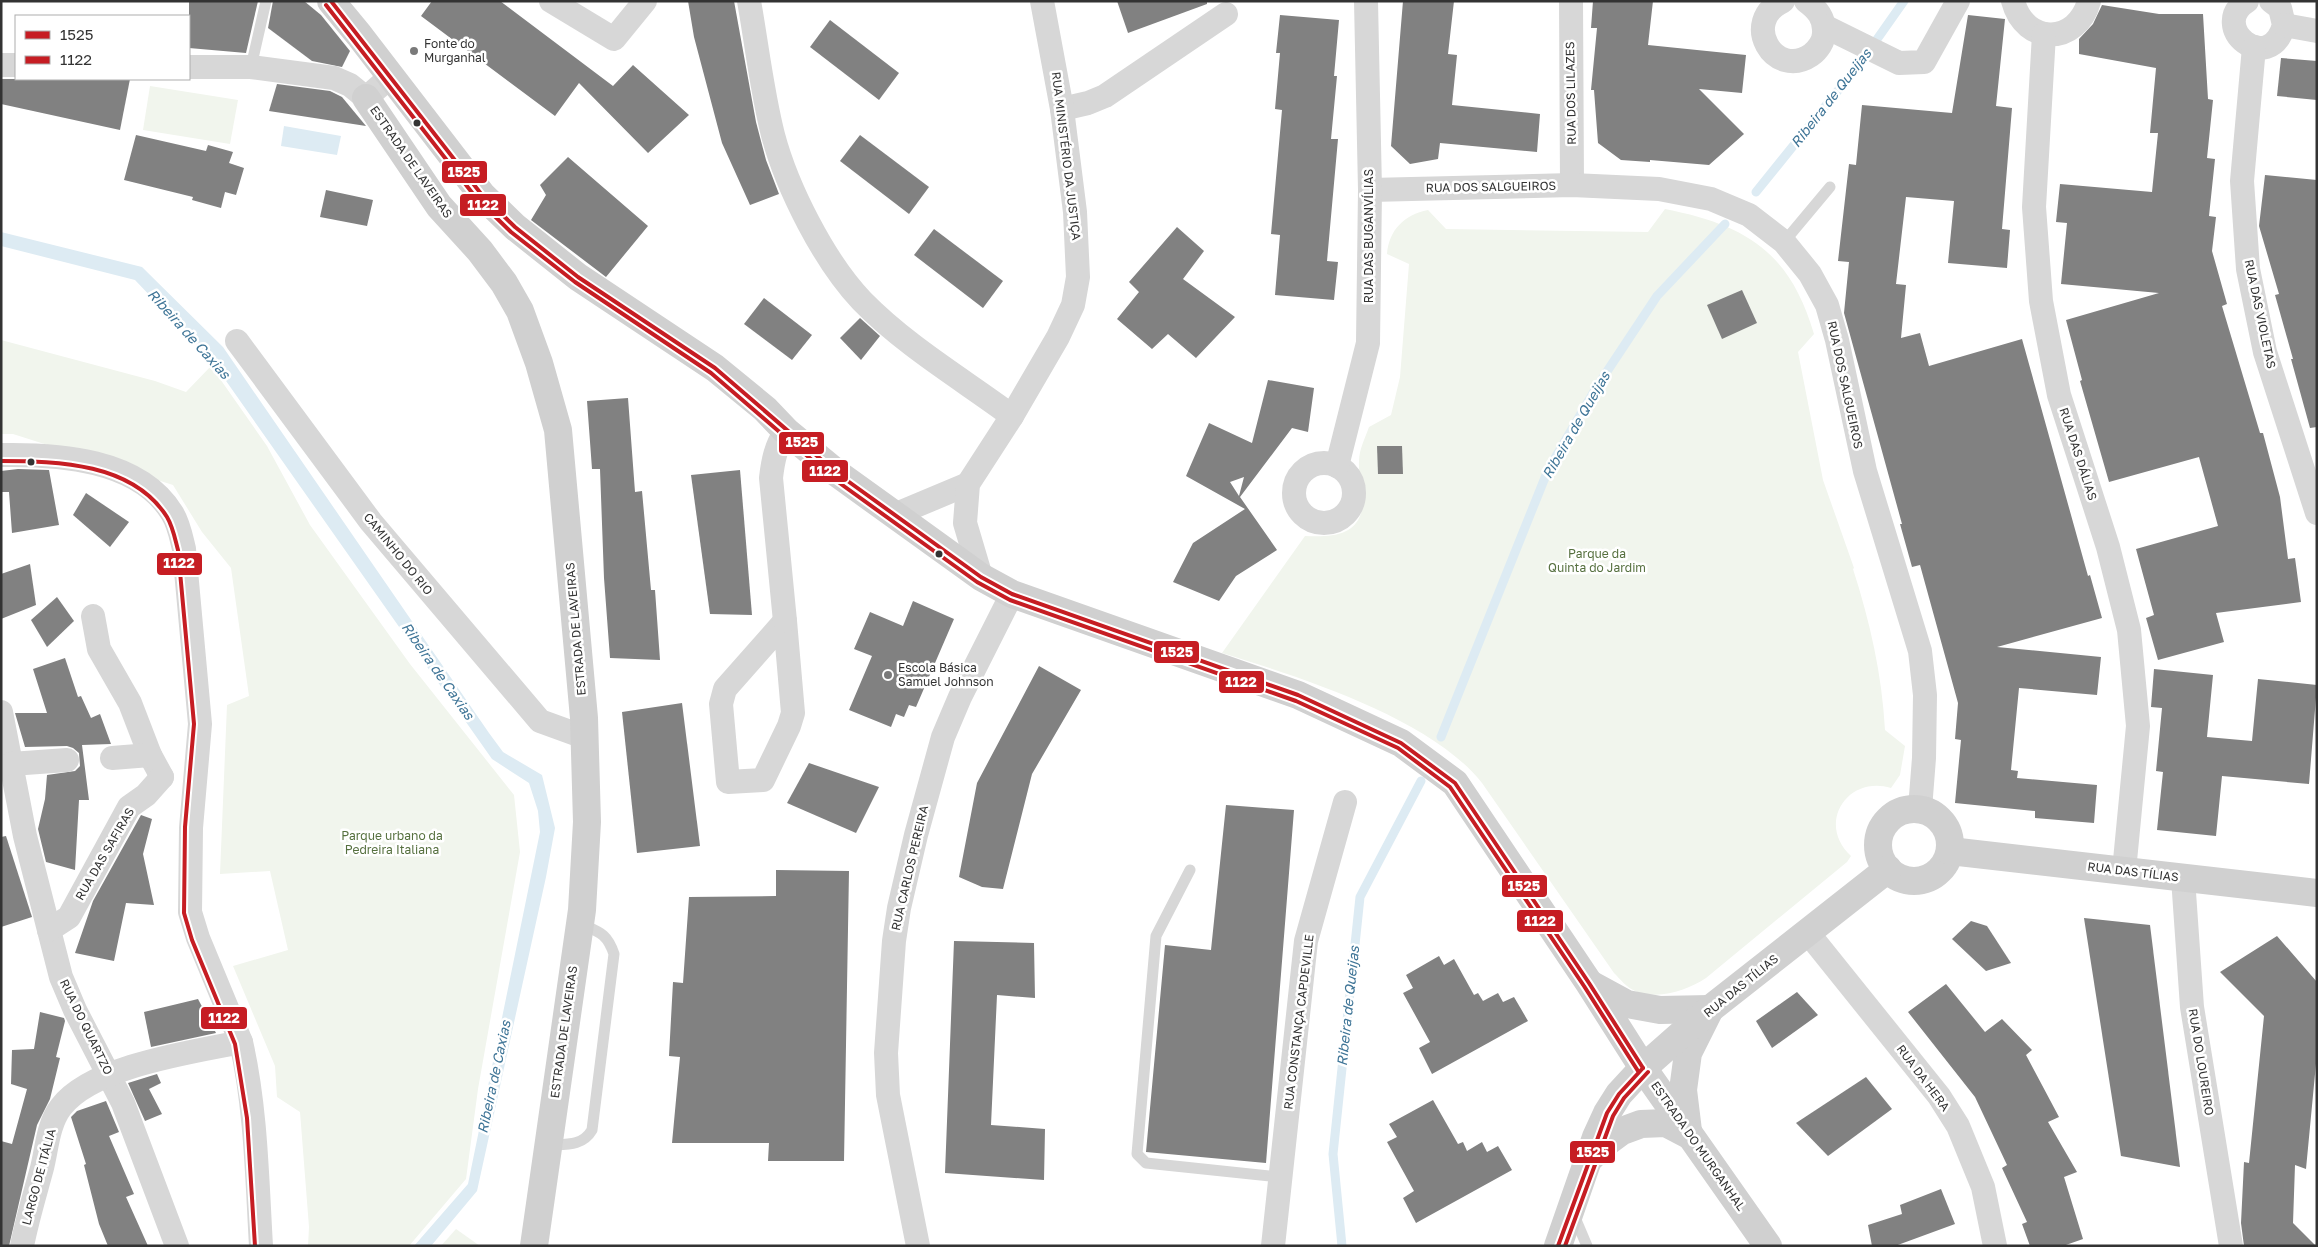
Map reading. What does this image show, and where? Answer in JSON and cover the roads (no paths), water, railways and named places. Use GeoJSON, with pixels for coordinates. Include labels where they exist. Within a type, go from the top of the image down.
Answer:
{"type":"FeatureCollection","features":[{"type":"Feature","properties":{"kind":"street","name":"ESTRADA DO MURGANHAL"},"geometry":{"type":"LineString","coordinates":[[331,1],[360,34],[390,77],[494,209],[542,250],[578,277],[716,368],[765,409],[786,431],[838,474],[980,577],[1012,594],[1298,695],[1401,743],[1455,783],[1589,983],[1643,1068],[1768,1246]]}},
{"type":"Feature","properties":{"kind":"street"},"geometry":{"type":"LineString","coordinates":[[551,1],[614,39],[645,1]]}},
{"type":"Feature","properties":{"kind":"street"},"geometry":{"type":"LineString","coordinates":[[749,1],[773,135],[798,203],[814,233],[860,299],[883,321],[1012,416]]}},
{"type":"Feature","properties":{"kind":"street","name":"RUA MINISTÉRIO DA JUSTIÇA"},"geometry":{"type":"LineString","coordinates":[[980,577],[965,523],[968,484],[1012,416],[1058,337],[1073,305],[1078,277],[1075,212],[1062,109],[1042,1]]}},
{"type":"Feature","properties":{"kind":"street","name":"RUA DAS BUGANVÍLIAS"},"geometry":{"type":"LineString","coordinates":[[1337,466],[1368,343],[1370,190],[1366,1]]}},
{"type":"Feature","properties":{"kind":"street","name":"RUA DOS LILAZES"},"geometry":{"type":"LineString","coordinates":[[1571,1],[1572,185]]}},
{"type":"Feature","properties":{"kind":"street"},"geometry":{"type":"LineString","coordinates":[[1783,1],[1768,12],[1762,30],[1764,40],[1775,55],[1784,60],[1794,61],[1804,60],[1813,54],[1820,46],[1824,36],[1824,26],[1818,11],[1806,1]]}},
{"type":"Feature","properties":{"kind":"street"},"geometry":{"type":"LineString","coordinates":[[1824,26],[1899,63],[1924,62],[1958,1]]}},
{"type":"Feature","properties":{"kind":"street"},"geometry":{"type":"LineString","coordinates":[[2013,1],[2022,22],[2032,30],[2044,34],[2056,34],[2069,30],[2079,23],[2086,12],[2089,1]]}},
{"type":"Feature","properties":{"kind":"street"},"geometry":{"type":"LineString","coordinates":[[2247,1],[2238,10],[2234,25],[2240,40],[2254,47],[2270,45],[2277,40],[2284,25],[2280,8],[2271,1]]}},
{"type":"Feature","properties":{"kind":"street"},"geometry":{"type":"LineString","coordinates":[[1062,109],[1088,103],[1105,96],[1226,14]]}},
{"type":"Feature","properties":{"kind":"street"},"geometry":{"type":"LineString","coordinates":[[2284,25],[2317,31]]}},
{"type":"Feature","properties":{"kind":"street","name":"RUA DAS DÁLIAS"},"geometry":{"type":"LineString","coordinates":[[2044,34],[2034,207],[2041,301],[2059,395],[2108,547],[2128,630],[2138,726],[2124,871]]}},
{"type":"Feature","properties":{"kind":"street","name":"RUA DAS VIOLETAS"},"geometry":{"type":"LineString","coordinates":[[2254,47],[2242,181],[2248,269],[2265,352],[2317,514]]}},
{"type":"Feature","properties":{"kind":"street"},"geometry":{"type":"LineString","coordinates":[[1,65],[15,65]]}},
{"type":"Feature","properties":{"kind":"street"},"geometry":{"type":"LineString","coordinates":[[190,67],[251,68],[334,78],[350,85],[366,98]]}},
{"type":"Feature","properties":{"kind":"street","name":"ESTRADA DE LAVEIRAS"},"geometry":{"type":"LineString","coordinates":[[390,77],[366,98],[439,206],[480,251],[504,283],[520,311],[540,363],[558,430],[584,737],[587,822],[580,924],[534,1246]]}},
{"type":"Feature","properties":{"kind":"street","name":"RUA DOS SALGUEIROS"},"geometry":{"type":"LineString","coordinates":[[1370,190],[1572,185],[1659,189],[1711,199],[1749,215],[1784,242],[1810,274],[1827,305],[1837,340],[1865,471],[1920,651],[1926,695],[1920,809]]}},
{"type":"Feature","properties":{"kind":"street","name":"CAMINHO DO RIO"},"geometry":{"type":"LineString","coordinates":[[237,341],[371,522],[540,721],[584,737]]}},
{"type":"Feature","properties":{"kind":"street"},"geometry":{"type":"LineString","coordinates":[[785,621],[725,689],[721,704],[728,782],[764,780],[789,726],[793,700],[771,478],[772,461],[778,444],[786,431]]}},
{"type":"Feature","properties":{"kind":"street"},"geometry":{"type":"LineString","coordinates":[[1,455],[48,456],[98,464],[135,478],[164,502],[179,527],[184,549],[200,724],[191,828],[190,912],[198,938],[241,1042],[252,1110],[261,1246]]}},
{"type":"Feature","properties":{"kind":"street"},"geometry":{"type":"LineString","coordinates":[[894,516],[968,484]]}},
{"type":"Feature","properties":{"kind":"street","name":"RUA CARLOS PEREIRA"},"geometry":{"type":"LineString","coordinates":[[918,1246],[888,1095],[886,1053],[894,941],[916,835],[942,737],[1012,594]]}},
{"type":"Feature","properties":{"kind":"street"},"geometry":{"type":"LineString","coordinates":[[93,616],[99,649],[130,703],[150,755],[162,777],[196,779]]}},
{"type":"Feature","properties":{"kind":"street","name":"RUA DO QUARTZO"},"geometry":{"type":"LineString","coordinates":[[1,712],[25,836],[61,977],[75,1010],[123,1103],[177,1246]]}},
{"type":"Feature","properties":{"kind":"street"},"geometry":{"type":"LineString","coordinates":[[112,758],[150,755]]}},
{"type":"Feature","properties":{"kind":"street"},"geometry":{"type":"LineString","coordinates":[[11,764],[67,760]]}},
{"type":"Feature","properties":{"kind":"street","name":"RUA DAS SAFIRAS"},"geometry":{"type":"LineString","coordinates":[[49,930],[69,917],[129,807],[146,795],[162,777]]}},
{"type":"Feature","properties":{"kind":"street","name":"RUA CONSTANÇA CAPDEVILLE"},"geometry":{"type":"LineString","coordinates":[[1272,1246],[1306,941],[1345,802]]}},
{"type":"Feature","properties":{"kind":"street"},"geometry":{"type":"LineString","coordinates":[[1920,809],[1931,813],[1943,824],[1950,840],[1950,851],[1940,871],[1930,878],[1919,881],[1908,880],[1888,870],[1882,861],[1879,850],[1882,829],[1888,820],[1898,813],[1920,809]]}},
{"type":"Feature","properties":{"kind":"street","name":"RUA DAS TÍLIAS"},"geometry":{"type":"LineString","coordinates":[[1950,851],[2317,894]]}},
{"type":"Feature","properties":{"kind":"street","name":"RUA DAS TÍLIAS"},"geometry":{"type":"LineString","coordinates":[[1558,1246],[1607,1113],[1618,1094],[1643,1068],[1710,1009],[1888,870]]}},
{"type":"Feature","properties":{"kind":"street","name":"RUA DO LOUREIRO"},"geometry":{"type":"LineString","coordinates":[[2183,878],[2192,1006],[2231,1246]]}},
{"type":"Feature","properties":{"kind":"street","name":"RUA DA HERA"},"geometry":{"type":"LineString","coordinates":[[1808,933],[1939,1096],[1958,1126],[1983,1187],[1996,1246]]}},
{"type":"Feature","properties":{"kind":"street"},"geometry":{"type":"LineString","coordinates":[[1589,983],[1628,1004],[1660,1010],[1710,1009],[1688,1054],[1683,1090],[1689,1135]]}},
{"type":"Feature","properties":{"kind":"street","name":"LARGO DE ITÁLIA"},"geometry":{"type":"LineString","coordinates":[[22,1246],[50,1128],[61,1106],[84,1087],[108,1074],[147,1062],[241,1042]]}},
{"type":"Feature","properties":{"kind":"street"},"geometry":{"type":"LineString","coordinates":[[1589,1160],[1603,1145],[1622,1131],[1641,1124],[1666,1123],[1689,1135]]}},
{"type":"Feature","properties":{"kind":"lane"},"geometry":{"type":"LineString","coordinates":[[251,68],[266,1]]}},
{"type":"Feature","properties":{"kind":"lane"},"geometry":{"type":"LineString","coordinates":[[1784,242],[1830,188]]}},
{"type":"Feature","properties":{"kind":"lane"},"geometry":{"type":"LineString","coordinates":[[1190,870],[1156,936],[1138,1154],[1146,1162],[1280,1177]]}},
{"type":"Feature","properties":{"kind":"lane"},"geometry":{"type":"LineString","coordinates":[[548,1145],[579,1143],[587,1138],[592,1130],[614,954],[610,942],[602,933],[580,924]]}},
{"type":"Feature","properties":{"kind":"lane"},"geometry":{"type":"LineString","coordinates":[[1571,1209],[1587,1246]]}},
{"type":"Feature","properties":{"kind":"water"},"geometry":{"type":"Polygon","coordinates":[[[284,126],[341,136],[337,155],[281,146],[284,126]]]}},
{"type":"Feature","properties":{"kind":"water","name":"Ribeira de Caxias"},"geometry":{"type":"Polygon","coordinates":[[[1,232],[142,267],[223,347],[503,752],[542,775],[555,828],[477,1191],[431,1246],[414,1246],[468,1184],[540,832],[538,811],[529,783],[492,759],[212,361],[135,280],[1,246],[1,232]]]}},
{"type":"Feature","properties":{"kind":"waterway","name":"Ribeira de Queijas"},"geometry":{"type":"LineString","coordinates":[[1756,192],[1861,62],[1904,1]]}},
{"type":"Feature","properties":{"kind":"waterway","name":"Ribeira de Queijas"},"geometry":{"type":"LineString","coordinates":[[1441,737],[1548,470],[1596,388],[1657,296],[1725,224]]}},
{"type":"Feature","properties":{"kind":"waterway","name":"Ribeira de Queijas"},"geometry":{"type":"LineString","coordinates":[[1342,1246],[1333,1154],[1360,897],[1421,781]]}},
{"type":"Feature","properties":{"kind":"place","name":"Fonte do Murganhal"},"geometry":{"type":"Point","coordinates":[414,51]}},
{"type":"Feature","properties":{"kind":"place","name":"Escola Básica Samuel Johnson"},"geometry":{"type":"Point","coordinates":[888,675]}},
{"type":"Feature","properties":{"kind":"park label","name":"Parque da Quinta do Jardim"},"geometry":{"type":"Point","coordinates":[1597,561]}},
{"type":"Feature","properties":{"kind":"park label","name":"Parque urbano da Pedreira Italiana"},"geometry":{"type":"Point","coordinates":[392,843]}}]}
